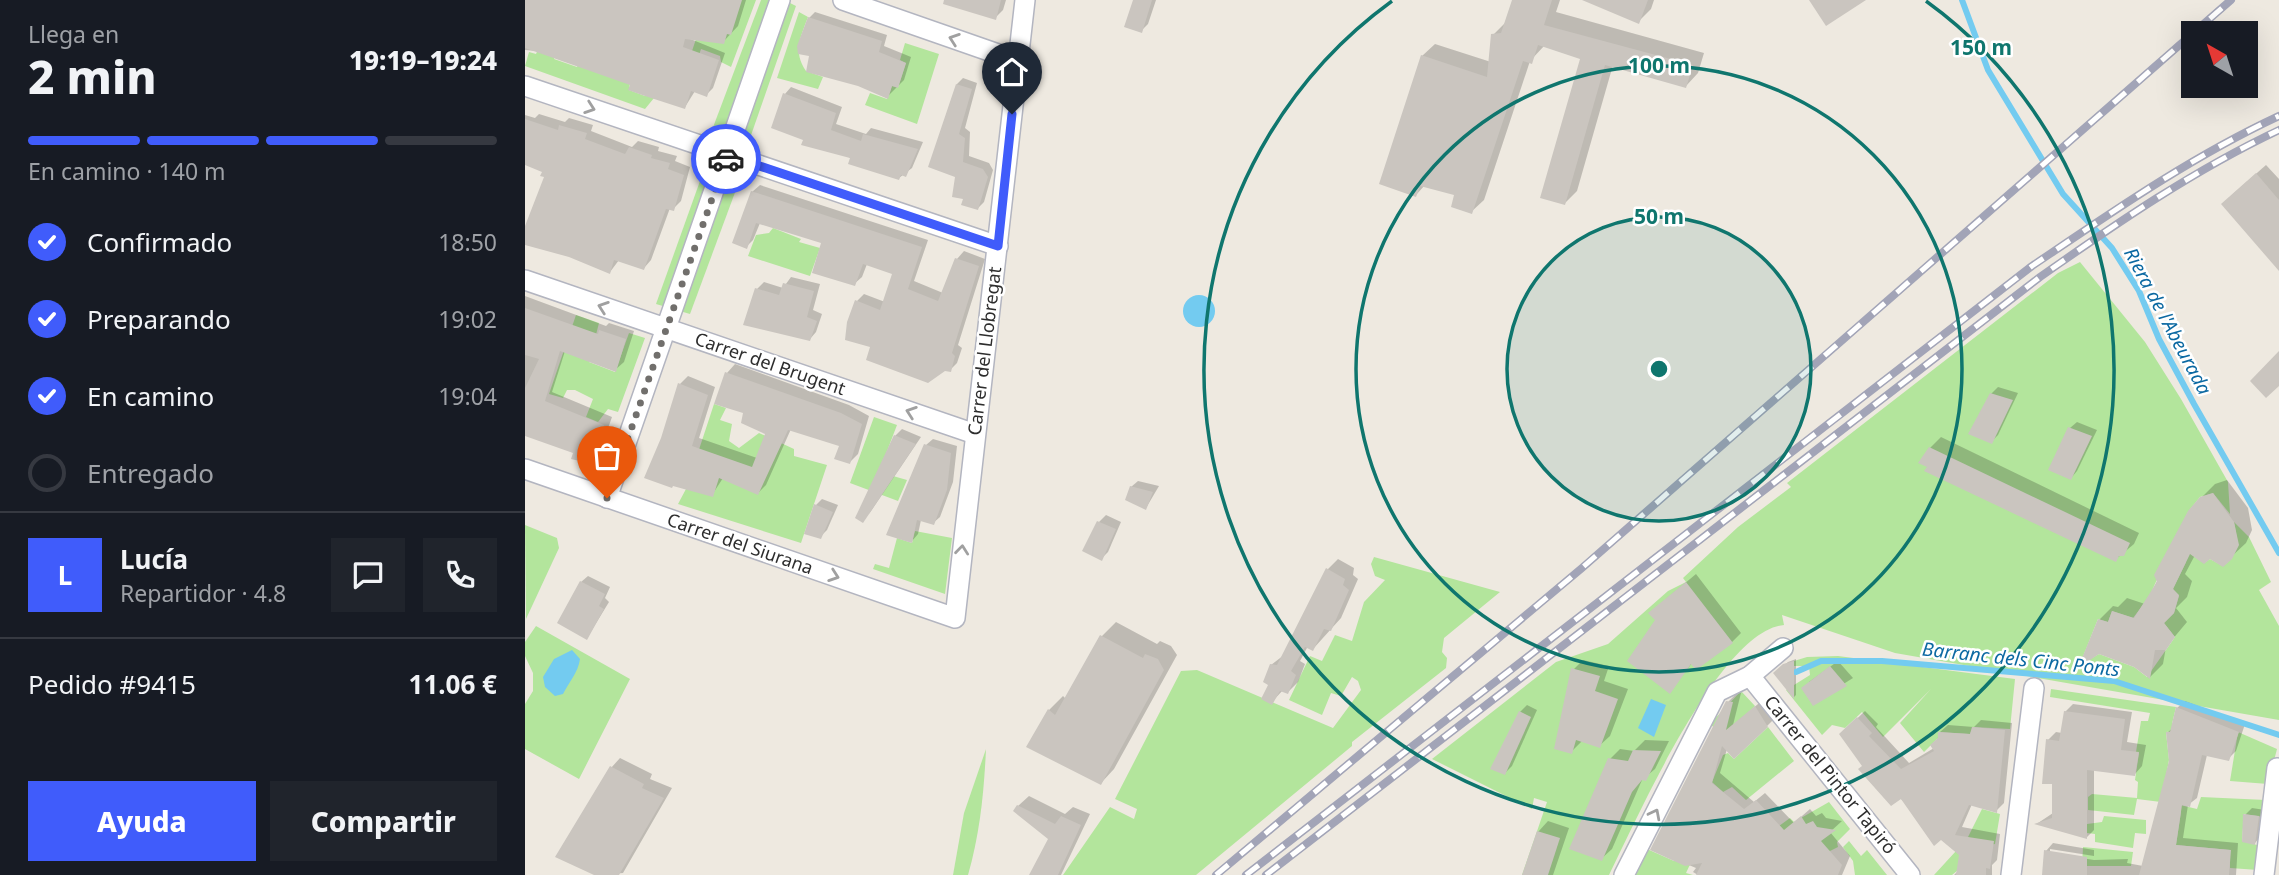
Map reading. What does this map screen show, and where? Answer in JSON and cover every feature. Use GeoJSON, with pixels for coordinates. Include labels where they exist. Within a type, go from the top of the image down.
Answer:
{"type":"FeatureCollection","features":[{"type":"Feature","properties":{"kind":"street"},"geometry":{"type":"LineString","coordinates":[[607,498],[781,0]]}},
{"type":"Feature","properties":{"kind":"street"},"geometry":{"type":"LineString","coordinates":[[842,0],[1018,61]]}},
{"type":"Feature","properties":{"kind":"street","name":"Carrer del Llobregat"},"geometry":{"type":"LineString","coordinates":[[955,618],[1025,0]]}},
{"type":"Feature","properties":{"kind":"street"},"geometry":{"type":"LineString","coordinates":[[525,86],[998,246]]}},
{"type":"Feature","properties":{"kind":"street","name":"Carrer del Brugent"},"geometry":{"type":"LineString","coordinates":[[525,280],[975,434]]}},
{"type":"Feature","properties":{"kind":"street","name":"Carrer del Siurana"},"geometry":{"type":"LineString","coordinates":[[525,469],[955,618]]}},
{"type":"Feature","properties":{"kind":"street"},"geometry":{"type":"LineString","coordinates":[[1624,875],[1717,692],[1750,676],[1783,648]]}},
{"type":"Feature","properties":{"kind":"street","name":"Carrer del Pintor Tapiró"},"geometry":{"type":"LineString","coordinates":[[1750,676],[1910,875]]}},
{"type":"Feature","properties":{"kind":"street"},"geometry":{"type":"LineString","coordinates":[[2011,875],[2034,688]]}},
{"type":"Feature","properties":{"kind":"street"},"geometry":{"type":"LineString","coordinates":[[2264,875],[2277,768]]}},
{"type":"Feature","properties":{"kind":"green space"},"geometry":{"type":"Polygon","coordinates":[[[655,0],[756,0],[731,67],[721,62],[720,56],[701,49],[697,61],[690,57],[696,39],[671,29],[632,69],[629,90],[645,96],[648,93],[654,98],[645,109],[525,66],[529,52],[536,54],[546,31],[555,53],[554,59],[577,67],[591,23],[655,0]]]}},
{"type":"Feature","properties":{"kind":"green space"},"geometry":{"type":"Polygon","coordinates":[[[761,0],[784,0],[796,6],[749,141],[712,130],[761,0]]]}},
{"type":"Feature","properties":{"kind":"green space"},"geometry":{"type":"Polygon","coordinates":[[[799,12],[808,17],[800,38],[800,58],[806,71],[823,77],[818,89],[777,78],[799,12]]]}},
{"type":"Feature","properties":{"kind":"green space"},"geometry":{"type":"Polygon","coordinates":[[[905,43],[939,54],[917,124],[865,105],[870,93],[887,99],[892,86],[898,87],[906,63],[900,60],[905,43]]]}},
{"type":"Feature","properties":{"kind":"green space"},"geometry":{"type":"Polygon","coordinates":[[[705,167],[740,179],[690,314],[656,304],[705,167]]]}},
{"type":"Feature","properties":{"kind":"green space"},"geometry":{"type":"Polygon","coordinates":[[[773,228],[801,239],[799,242],[820,248],[810,276],[748,256],[756,235],[769,233],[773,228]]]}},
{"type":"Feature","properties":{"kind":"green space"},"geometry":{"type":"Polygon","coordinates":[[[2080,262],[2145,342],[2181,399],[2228,482],[2230,514],[2213,493],[2200,497],[2188,512],[2149,597],[2133,618],[2112,611],[2108,622],[2098,619],[2082,659],[2099,654],[2134,667],[2147,677],[2175,637],[2164,623],[2174,613],[2179,596],[2173,589],[2186,562],[2179,556],[2185,550],[2204,563],[2210,559],[2223,566],[2235,552],[2234,522],[2249,537],[2271,582],[2259,590],[2279,626],[2279,720],[1895,653],[1782,615],[1784,625],[1759,635],[1733,659],[1707,692],[1660,773],[1609,875],[1522,875],[1547,802],[1534,798],[1532,809],[1432,759],[1556,662],[1608,644],[1668,591],[1686,582],[1683,578],[1738,527],[1791,487],[1787,483],[2058,273],[2080,262]]]}},
{"type":"Feature","properties":{"kind":"green space"},"geometry":{"type":"Polygon","coordinates":[[[576,315],[599,323],[589,362],[615,372],[629,333],[645,338],[618,412],[608,409],[598,422],[586,417],[593,399],[575,390],[567,390],[563,398],[549,394],[576,315]]]}},
{"type":"Feature","properties":{"kind":"green space"},"geometry":{"type":"Polygon","coordinates":[[[714,404],[726,408],[720,420],[732,424],[729,441],[739,448],[759,433],[794,449],[794,456],[827,465],[801,543],[678,504],[686,489],[714,404]]]}},
{"type":"Feature","properties":{"kind":"green space"},"geometry":{"type":"Polygon","coordinates":[[[874,417],[897,425],[879,472],[907,480],[898,501],[850,483],[874,417]]]}},
{"type":"Feature","properties":{"kind":"green space"},"geometry":{"type":"Polygon","coordinates":[[[525,525],[557,538],[559,548],[526,619],[525,525]]]}},
{"type":"Feature","properties":{"kind":"green space"},"geometry":{"type":"Polygon","coordinates":[[[915,531],[952,538],[945,594],[873,569],[875,564],[889,568],[897,538],[912,543],[915,531]]]}},
{"type":"Feature","properties":{"kind":"green space"},"geometry":{"type":"Polygon","coordinates":[[[1374,557],[1500,592],[1444,638],[1442,652],[1447,658],[1446,668],[1352,742],[1352,746],[1196,875],[1063,875],[1110,807],[1134,819],[1137,809],[1115,799],[1181,671],[1197,670],[1333,728],[1361,690],[1358,681],[1352,677],[1341,696],[1331,693],[1322,715],[1289,700],[1310,656],[1322,661],[1335,635],[1352,641],[1364,602],[1385,580],[1375,576],[1371,564],[1374,557]]]}},
{"type":"Feature","properties":{"kind":"green space"},"geometry":{"type":"Polygon","coordinates":[[[536,626],[630,679],[579,779],[525,749],[525,704],[533,691],[533,673],[525,656],[525,642],[536,626]]]}},
{"type":"Feature","properties":{"kind":"green space"},"geometry":{"type":"Polygon","coordinates":[[[1838,656],[2015,679],[2010,729],[1973,727],[1970,734],[1939,732],[1938,738],[1924,752],[1900,723],[1931,689],[1883,737],[1862,712],[1845,728],[1832,725],[1822,735],[1786,690],[1810,675],[1809,666],[1794,666],[1794,661],[1807,657],[1838,656]]]}},
{"type":"Feature","properties":{"kind":"green space"},"geometry":{"type":"Polygon","coordinates":[[[2051,689],[2176,707],[2172,724],[2175,731],[2166,732],[2169,760],[2161,802],[2137,799],[2134,815],[2088,810],[2088,797],[2092,794],[2137,798],[2138,782],[2135,780],[2139,753],[2136,752],[2141,721],[2148,721],[2150,713],[2050,697],[2051,689]]]}},
{"type":"Feature","properties":{"kind":"green space"},"geometry":{"type":"Polygon","coordinates":[[[1741,691],[1755,706],[1718,740],[1720,729],[1709,725],[1741,691]]]}},
{"type":"Feature","properties":{"kind":"green space"},"geometry":{"type":"Polygon","coordinates":[[[1768,727],[1794,761],[1746,800],[1732,787],[1723,792],[1712,782],[1723,755],[1728,753],[1734,759],[1768,727]]]}},
{"type":"Feature","properties":{"kind":"green space"},"geometry":{"type":"Polygon","coordinates":[[[2238,732],[2277,749],[2268,784],[2230,781],[2238,732]]]}},
{"type":"Feature","properties":{"kind":"green space"},"geometry":{"type":"Polygon","coordinates":[[[986,749],[981,812],[968,875],[953,875],[964,813],[986,749]]]}},
{"type":"Feature","properties":{"kind":"green space"},"geometry":{"type":"Polygon","coordinates":[[[2201,797],[2266,800],[2264,817],[2244,814],[2242,841],[2261,846],[2258,870],[2230,868],[2230,850],[2176,845],[2181,812],[2176,804],[2197,809],[2201,797]]]}},
{"type":"Feature","properties":{"kind":"green space"},"geometry":{"type":"Polygon","coordinates":[[[1829,802],[1850,829],[1837,842],[1838,847],[1830,851],[1756,843],[1790,818],[1794,822],[1829,802]]]}},
{"type":"Feature","properties":{"kind":"green space"},"geometry":{"type":"Polygon","coordinates":[[[1982,809],[2000,814],[1995,844],[1989,845],[1952,875],[1934,875],[1967,839],[1982,809]]]}},
{"type":"Feature","properties":{"kind":"green space"},"geometry":{"type":"Polygon","coordinates":[[[2104,816],[2146,820],[2146,834],[2135,833],[2133,848],[2095,842],[2095,834],[2087,833],[2087,824],[2102,822],[2104,816]]]}},
{"type":"Feature","properties":{"kind":"green space"},"geometry":{"type":"Polygon","coordinates":[[[1849,841],[1861,856],[1867,850],[1887,875],[1855,875],[1853,861],[1843,847],[1849,841]]]}},
{"type":"Feature","properties":{"kind":"green space"},"geometry":{"type":"Polygon","coordinates":[[[2083,847],[2133,852],[2131,866],[2082,866],[2083,847]]]}},
{"type":"Feature","properties":{"kind":"green space"},"geometry":{"type":"Polygon","coordinates":[[[1647,849],[1674,861],[1693,858],[1686,873],[1693,875],[1634,875],[1647,849]]]}},
{"type":"Feature","properties":{"kind":"water"},"geometry":{"type":"Polygon","coordinates":[[[1199,295],[1210,300],[1215,311],[1210,322],[1199,327],[1188,322],[1183,311],[1188,300],[1199,295]]]}},
{"type":"Feature","properties":{"kind":"water"},"geometry":{"type":"Polygon","coordinates":[[[572,650],[580,659],[577,669],[563,694],[555,696],[545,687],[543,677],[554,659],[572,650]]]}},
{"type":"Feature","properties":{"kind":"water"},"geometry":{"type":"Polygon","coordinates":[[[1651,699],[1666,705],[1654,737],[1638,728],[1651,699]]]}},
{"type":"Feature","properties":{"kind":"building"},"geometry":{"type":"Polygon","coordinates":[[[525,0],[742,0],[731,35],[727,34],[724,44],[685,39],[683,47],[719,60],[707,97],[691,91],[685,109],[628,90],[630,85],[525,48],[525,0]]]}},
{"type":"Feature","properties":{"kind":"building"},"geometry":{"type":"Polygon","coordinates":[[[944,0],[1001,0],[996,20],[943,4],[944,0]]]}},
{"type":"Feature","properties":{"kind":"building"},"geometry":{"type":"Polygon","coordinates":[[[1133,0],[1152,0],[1142,33],[1124,27],[1133,0]]]}},
{"type":"Feature","properties":{"kind":"building"},"geometry":{"type":"Polygon","coordinates":[[[1512,0],[1552,0],[1544,25],[1693,65],[1686,88],[1605,65],[1565,205],[1540,198],[1580,59],[1538,45],[1532,64],[1523,61],[1472,214],[1451,207],[1454,195],[1420,186],[1416,197],[1379,184],[1421,55],[1487,77],[1491,34],[1501,33],[1512,0]]]}},
{"type":"Feature","properties":{"kind":"building"},"geometry":{"type":"Polygon","coordinates":[[[1582,0],[1648,0],[1639,24],[1582,0]]]}},
{"type":"Feature","properties":{"kind":"building"},"geometry":{"type":"Polygon","coordinates":[[[1809,0],[1866,0],[1826,26],[1809,0]]]}},
{"type":"Feature","properties":{"kind":"building"},"geometry":{"type":"Polygon","coordinates":[[[808,17],[882,41],[879,52],[906,63],[898,88],[892,86],[888,99],[858,86],[806,72],[809,56],[798,54],[797,46],[808,17]]]}},
{"type":"Feature","properties":{"kind":"building"},"geometry":{"type":"Polygon","coordinates":[[[956,84],[972,89],[959,134],[965,138],[963,162],[983,169],[988,177],[978,210],[961,205],[963,199],[952,197],[955,177],[928,167],[956,84]]]}},
{"type":"Feature","properties":{"kind":"building"},"geometry":{"type":"Polygon","coordinates":[[[783,93],[836,113],[831,130],[861,141],[863,134],[918,149],[906,177],[901,175],[899,180],[848,164],[850,158],[801,145],[803,140],[771,128],[783,93]]]}},
{"type":"Feature","properties":{"kind":"building"},"geometry":{"type":"Polygon","coordinates":[[[525,119],[558,130],[559,125],[587,133],[585,139],[625,154],[629,147],[652,155],[651,158],[670,163],[668,169],[684,175],[674,211],[666,209],[644,270],[614,260],[610,274],[569,257],[525,245],[525,226],[544,177],[540,176],[542,172],[525,165],[525,119]]]}},
{"type":"Feature","properties":{"kind":"building"},"geometry":{"type":"Polygon","coordinates":[[[2256,173],[2279,200],[2279,271],[2221,204],[2256,173]]]}},
{"type":"Feature","properties":{"kind":"building"},"geometry":{"type":"Polygon","coordinates":[[[751,191],[922,247],[908,289],[938,301],[955,258],[979,266],[952,353],[955,356],[951,372],[945,371],[928,383],[866,360],[870,347],[845,340],[847,322],[855,300],[880,310],[892,274],[863,264],[855,286],[812,273],[821,243],[756,223],[747,249],[732,243],[751,191]]]}},
{"type":"Feature","properties":{"kind":"building"},"geometry":{"type":"Polygon","coordinates":[[[783,283],[814,291],[807,317],[817,321],[810,341],[743,325],[755,288],[779,295],[783,283]]]}},
{"type":"Feature","properties":{"kind":"building"},"geometry":{"type":"Polygon","coordinates":[[[525,308],[598,334],[599,330],[626,339],[616,372],[560,351],[545,401],[604,425],[592,464],[571,459],[573,453],[525,436],[525,388],[539,359],[525,355],[525,308]]]}},
{"type":"Feature","properties":{"kind":"building"},"geometry":{"type":"Polygon","coordinates":[[[2279,351],[2279,386],[2266,398],[2250,381],[2279,351]]]}},
{"type":"Feature","properties":{"kind":"building"},"geometry":{"type":"Polygon","coordinates":[[[725,372],[841,413],[862,424],[850,464],[834,459],[839,446],[788,430],[758,495],[719,478],[713,497],[673,486],[672,488],[644,478],[661,438],[678,383],[708,395],[692,446],[752,467],[765,434],[741,423],[743,413],[714,404],[725,372]]]}},
{"type":"Feature","properties":{"kind":"building"},"geometry":{"type":"Polygon","coordinates":[[[1990,393],[2013,400],[1992,444],[1968,434],[1990,393]]]}},
{"type":"Feature","properties":{"kind":"building"},"geometry":{"type":"Polygon","coordinates":[[[2068,427],[2092,436],[2071,480],[2048,470],[2068,427]]]}},
{"type":"Feature","properties":{"kind":"building"},"geometry":{"type":"Polygon","coordinates":[[[894,435],[916,444],[863,523],[855,518],[894,435]]]}},
{"type":"Feature","properties":{"kind":"building"},"geometry":{"type":"Polygon","coordinates":[[[924,444],[951,453],[947,490],[934,525],[917,520],[912,543],[886,535],[924,444]]]}},
{"type":"Feature","properties":{"kind":"building"},"geometry":{"type":"Polygon","coordinates":[[[1929,447],[2130,543],[2124,556],[2119,556],[2116,562],[1924,471],[1927,467],[1918,463],[1929,447]]]}},
{"type":"Feature","properties":{"kind":"building"},"geometry":{"type":"Polygon","coordinates":[[[1130,486],[1153,492],[1146,510],[1125,500],[1130,486]]]}},
{"type":"Feature","properties":{"kind":"building"},"geometry":{"type":"Polygon","coordinates":[[[2213,493],[2234,522],[2239,545],[2232,559],[2223,567],[2210,559],[2204,564],[2190,554],[2173,589],[2179,595],[2174,613],[2164,623],[2175,637],[2166,650],[2155,650],[2150,679],[2134,667],[2099,654],[2078,668],[2098,619],[2108,622],[2112,611],[2134,618],[2157,582],[2154,575],[2188,511],[2200,497],[2213,493]]]}},
{"type":"Feature","properties":{"kind":"building"},"geometry":{"type":"Polygon","coordinates":[[[814,504],[833,512],[821,539],[804,534],[814,504]]]}},
{"type":"Feature","properties":{"kind":"building"},"geometry":{"type":"Polygon","coordinates":[[[1097,521],[1116,529],[1102,561],[1082,551],[1097,521]]]}},
{"type":"Feature","properties":{"kind":"building"},"geometry":{"type":"Polygon","coordinates":[[[1326,568],[1345,579],[1343,585],[1349,590],[1331,631],[1324,629],[1313,651],[1305,647],[1291,671],[1296,675],[1288,694],[1280,691],[1272,705],[1261,699],[1268,685],[1263,682],[1270,664],[1277,665],[1326,568]]]}},
{"type":"Feature","properties":{"kind":"building"},"geometry":{"type":"Polygon","coordinates":[[[580,581],[605,594],[599,606],[604,609],[587,640],[557,623],[580,581]]]}},
{"type":"Feature","properties":{"kind":"building"},"geometry":{"type":"Polygon","coordinates":[[[1686,582],[1733,643],[1696,670],[1691,664],[1670,694],[1627,661],[1655,620],[1648,613],[1686,582]]]}},
{"type":"Feature","properties":{"kind":"building"},"geometry":{"type":"Polygon","coordinates":[[[1100,635],[1143,658],[1145,654],[1158,659],[1164,670],[1101,785],[1026,747],[1048,709],[1055,715],[1100,635]]]}},
{"type":"Feature","properties":{"kind":"building"},"geometry":{"type":"Polygon","coordinates":[[[1794,661],[1794,699],[1773,673],[1783,664],[1794,661]]]}},
{"type":"Feature","properties":{"kind":"building"},"geometry":{"type":"Polygon","coordinates":[[[1830,666],[1847,686],[1813,706],[1801,688],[1830,666]]]}},
{"type":"Feature","properties":{"kind":"building"},"geometry":{"type":"Polygon","coordinates":[[[1571,668],[1600,676],[1595,691],[1618,699],[1600,748],[1576,740],[1572,754],[1554,749],[1571,668]]]}},
{"type":"Feature","properties":{"kind":"building"},"geometry":{"type":"Polygon","coordinates":[[[1726,701],[1733,702],[1726,730],[1755,706],[1768,727],[1734,759],[1722,746],[1712,783],[1744,809],[1756,800],[1784,830],[1801,816],[1806,824],[1813,821],[1817,827],[1836,830],[1821,841],[1842,865],[1838,875],[1696,875],[1702,863],[1685,866],[1650,850],[1726,701]]]}},
{"type":"Feature","properties":{"kind":"building"},"geometry":{"type":"Polygon","coordinates":[[[2176,707],[2239,732],[2229,761],[2202,755],[2190,807],[2182,805],[2176,845],[2231,850],[2229,875],[2139,875],[2169,761],[2166,732],[2170,732],[2176,707]]]}},
{"type":"Feature","properties":{"kind":"building"},"geometry":{"type":"Polygon","coordinates":[[[1519,711],[1531,717],[1505,775],[1490,769],[1519,711]]]}},
{"type":"Feature","properties":{"kind":"building"},"geometry":{"type":"Polygon","coordinates":[[[2064,711],[2125,719],[2121,750],[2139,752],[2135,776],[2087,770],[2087,839],[2034,824],[2052,818],[2052,784],[2042,784],[2046,739],[2059,741],[2064,711]]]}},
{"type":"Feature","properties":{"kind":"building"},"geometry":{"type":"Polygon","coordinates":[[[1857,717],[1872,733],[1869,736],[1901,769],[1934,751],[1930,745],[1938,738],[1938,732],[1970,734],[1972,727],[2005,730],[1997,813],[1969,805],[1955,835],[1994,841],[1990,869],[1986,868],[1986,875],[1956,875],[1959,855],[1941,840],[1934,846],[1901,799],[1891,806],[1858,769],[1862,766],[1839,734],[1857,717]]]}},
{"type":"Feature","properties":{"kind":"building"},"geometry":{"type":"Polygon","coordinates":[[[1633,750],[1661,751],[1646,781],[1642,780],[1632,792],[1602,861],[1569,849],[1608,758],[1628,761],[1633,750]]]}},
{"type":"Feature","properties":{"kind":"building"},"geometry":{"type":"Polygon","coordinates":[[[610,766],[644,784],[642,788],[664,798],[619,875],[594,875],[555,857],[610,766]]]}},
{"type":"Feature","properties":{"kind":"building"},"geometry":{"type":"Polygon","coordinates":[[[1017,805],[1055,824],[1061,816],[1081,825],[1058,875],[1029,875],[1048,839],[1013,811],[1017,805]]]}},
{"type":"Feature","properties":{"kind":"building"},"geometry":{"type":"Polygon","coordinates":[[[2243,814],[2259,816],[2255,845],[2242,842],[2243,814]]]}},
{"type":"Feature","properties":{"kind":"building"},"geometry":{"type":"Polygon","coordinates":[[[1537,831],[1560,838],[1548,875],[1522,875],[1537,831]]]}},
{"type":"Feature","properties":{"kind":"building"},"geometry":{"type":"Polygon","coordinates":[[[2044,850],[2087,857],[2087,875],[2042,875],[2044,850]]]}},
{"type":"Feature","properties":{"kind":"waterway","name":"Riera de l'Abeurada"},"geometry":{"type":"LineString","coordinates":[[1962,0],[1988,70],[2063,194],[2112,248],[2139,291],[2159,339],[2279,553]]}},
{"type":"Feature","properties":{"kind":"waterway","name":"Barranc dels Cinc Ponts"},"geometry":{"type":"LineString","coordinates":[[1796,672],[1821,661],[1882,661],[2114,681],[2279,735]]}},
{"type":"Feature","properties":{"kind":"railway"},"geometry":{"type":"LineString","coordinates":[[1216,875],[1582,568],[2231,0]]}},
{"type":"Feature","properties":{"kind":"railway"},"geometry":{"type":"LineString","coordinates":[[1246,875],[2032,266],[2183,167],[2279,116]]}},
{"type":"Feature","properties":{"kind":"railway"},"geometry":{"type":"LineString","coordinates":[[1266,875],[2040,277],[2186,180],[2279,130]]}},
{"type":"Feature","properties":{"kind":"way so far"},"geometry":{"type":"LineString","coordinates":[[607,498],[726,159]]}},
{"type":"Feature","properties":{"kind":"route"},"geometry":{"type":"LineString","coordinates":[[726,159],[727,155],[998,246],[1012,114]]}}]}
